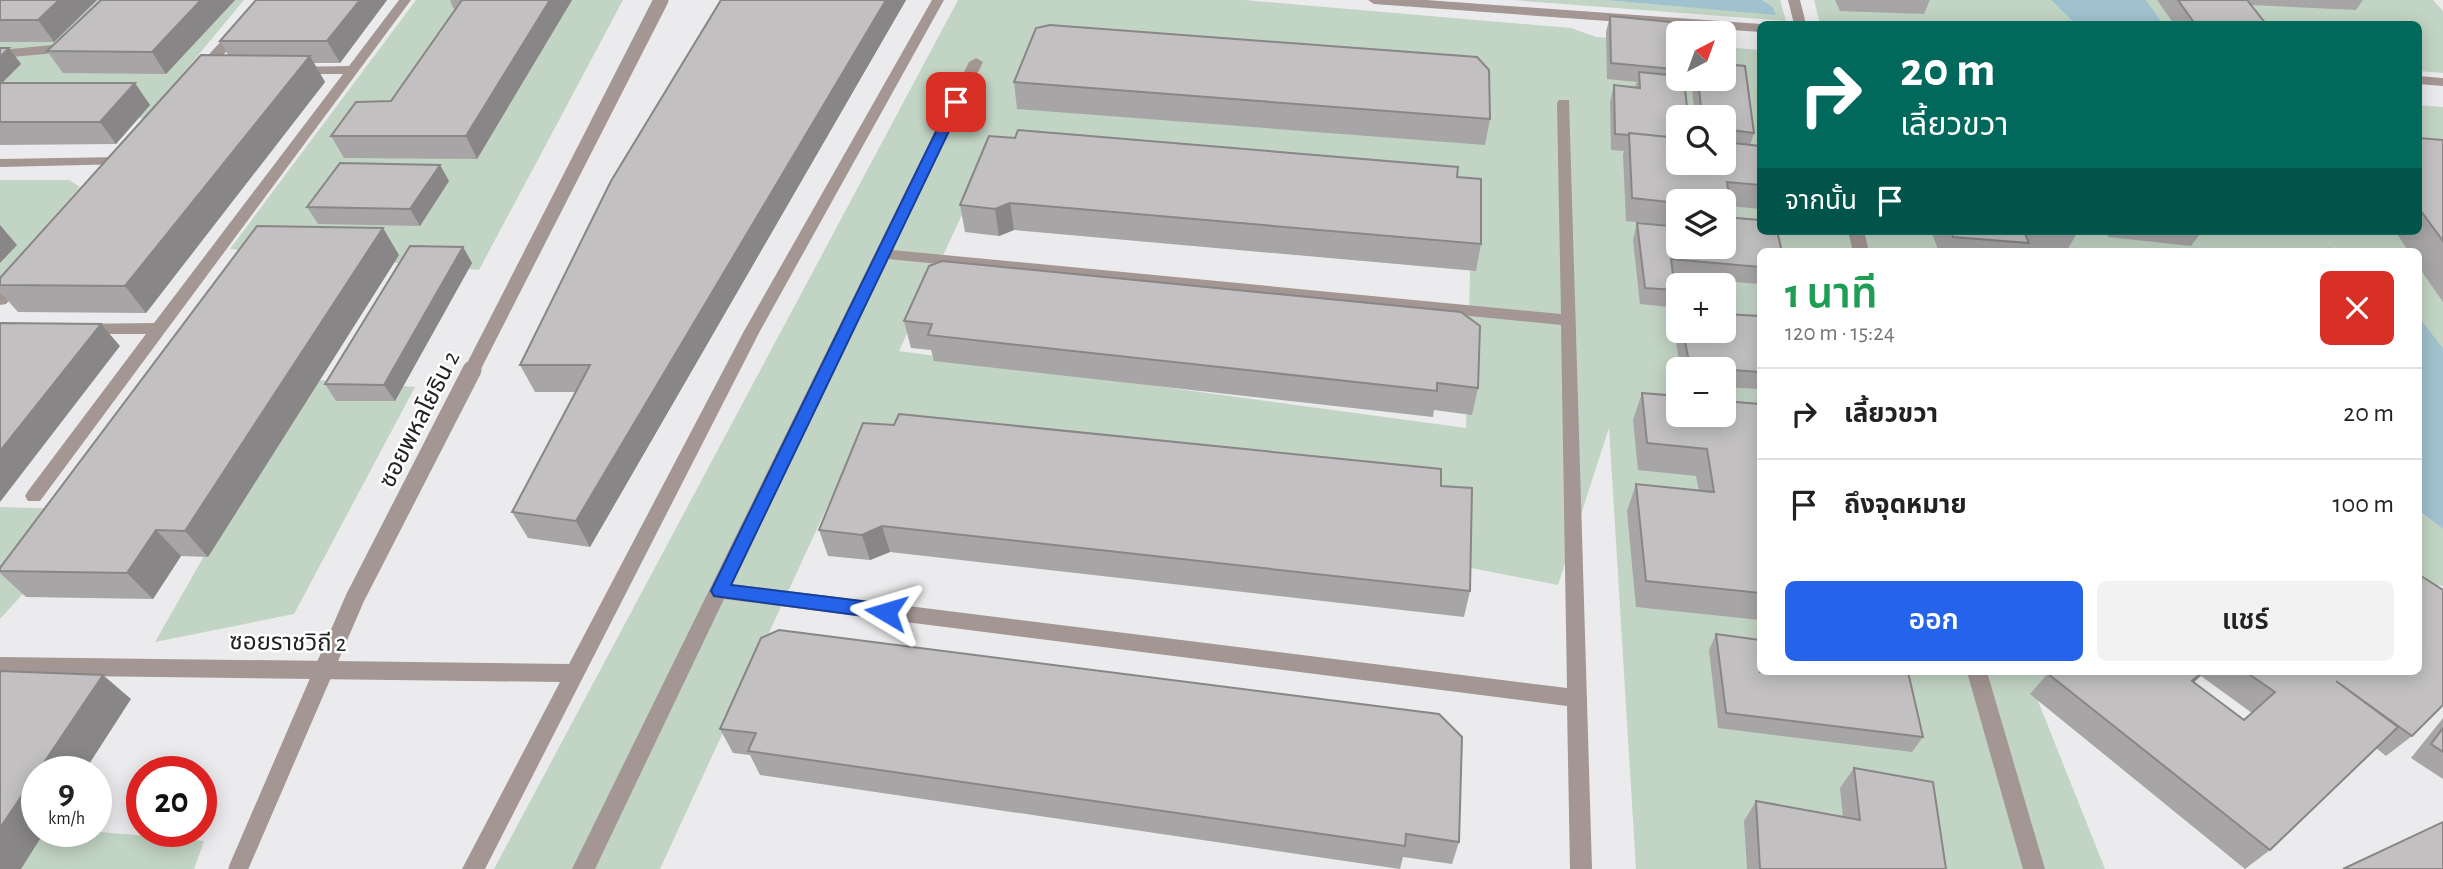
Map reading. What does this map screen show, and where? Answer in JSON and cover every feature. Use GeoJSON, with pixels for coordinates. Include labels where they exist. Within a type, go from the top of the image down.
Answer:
{"type":"FeatureCollection","features":[{"type":"Feature","properties":{"kind":"street"},"geometry":{"type":"LineString","coordinates":[[205,73],[265,0]]}},
{"type":"Feature","properties":{"kind":"street"},"geometry":{"type":"LineString","coordinates":[[34,496],[405,0]]}},
{"type":"Feature","properties":{"kind":"street","name":"ซอยพหลโยธิน 2"},"geometry":{"type":"LineString","coordinates":[[238,869],[355,598],[661,0]]}},
{"type":"Feature","properties":{"kind":"street"},"geometry":{"type":"LineString","coordinates":[[473,869],[752,331],[938,0]]}},
{"type":"Feature","properties":{"kind":"street"},"geometry":{"type":"LineString","coordinates":[[1374,0],[1757,28]]}},
{"type":"Feature","properties":{"kind":"street"},"geometry":{"type":"LineString","coordinates":[[1794,0],[1799,21]]}},
{"type":"Feature","properties":{"kind":"street"},"geometry":{"type":"LineString","coordinates":[[0,54],[56,49],[76,39]]}},
{"type":"Feature","properties":{"kind":"street"},"geometry":{"type":"LineString","coordinates":[[583,869],[976,62]]}},
{"type":"Feature","properties":{"kind":"street"},"geometry":{"type":"LineString","coordinates":[[286,70],[355,70]]}},
{"type":"Feature","properties":{"kind":"street"},"geometry":{"type":"LineString","coordinates":[[2422,80],[2443,82]]}},
{"type":"Feature","properties":{"kind":"street"},"geometry":{"type":"LineString","coordinates":[[1564,103],[1581,869]]}},
{"type":"Feature","properties":{"kind":"street"},"geometry":{"type":"LineString","coordinates":[[0,163],[126,156],[104,181]]}},
{"type":"Feature","properties":{"kind":"street"},"geometry":{"type":"LineString","coordinates":[[883,254],[1568,320]]}},
{"type":"Feature","properties":{"kind":"street"},"geometry":{"type":"LineString","coordinates":[[0,300],[26,270]]}},
{"type":"Feature","properties":{"kind":"street"},"geometry":{"type":"LineString","coordinates":[[67,328],[160,329]]}},
{"type":"Feature","properties":{"kind":"street"},"geometry":{"type":"LineString","coordinates":[[720,591],[1576,698]]}},
{"type":"Feature","properties":{"kind":"street","name":"ซอยราชวิถี 2"},"geometry":{"type":"LineString","coordinates":[[0,666],[574,673]]}},
{"type":"Feature","properties":{"kind":"street"},"geometry":{"type":"LineString","coordinates":[[1978,675],[2034,869]]}},
{"type":"Feature","properties":{"kind":"green space"},"geometry":{"type":"Polygon","coordinates":[[[0,0],[244,0],[146,118],[0,124],[0,0]]]}},
{"type":"Feature","properties":{"kind":"green space"},"geometry":{"type":"Polygon","coordinates":[[[416,0],[623,0],[479,270],[230,249],[416,0]]]}},
{"type":"Feature","properties":{"kind":"green space"},"geometry":{"type":"Polygon","coordinates":[[[958,0],[1244,0],[1571,28],[1596,37],[1666,42],[1666,91],[1736,91],[1736,48],[1757,50],[1757,235],[2403,235],[2411,248],[1757,248],[1757,675],[2077,675],[2038,701],[2105,869],[1636,869],[1609,428],[1558,585],[1461,566],[845,468],[660,869],[494,869],[958,0]],[[977,182],[899,351],[1466,428],[1471,234],[977,182]]]}},
{"type":"Feature","properties":{"kind":"green space"},"geometry":{"type":"Polygon","coordinates":[[[1512,0],[1605,0],[1775,14],[1772,6],[1762,0],[1780,0],[1786,21],[1512,0]]]}},
{"type":"Feature","properties":{"kind":"green space"},"geometry":{"type":"Polygon","coordinates":[[[1814,0],[2051,0],[2072,21],[1819,21],[1814,0]]]}},
{"type":"Feature","properties":{"kind":"green space"},"geometry":{"type":"Polygon","coordinates":[[[2146,0],[2433,0],[2443,11],[2443,73],[2422,71],[2422,21],[2160,21],[2146,0]]]}},
{"type":"Feature","properties":{"kind":"green space"},"geometry":{"type":"Polygon","coordinates":[[[2422,105],[2443,107],[2443,187],[2422,187],[2422,105]]]}},
{"type":"Feature","properties":{"kind":"green space"},"geometry":{"type":"Polygon","coordinates":[[[0,180],[69,180],[80,187],[0,278],[0,180]]]}},
{"type":"Feature","properties":{"kind":"green space"},"geometry":{"type":"Polygon","coordinates":[[[2422,264],[2443,294],[2443,348],[2422,321],[2422,264]]]}},
{"type":"Feature","properties":{"kind":"green space"},"geometry":{"type":"Polygon","coordinates":[[[305,379],[415,387],[294,614],[155,642],[305,379]]]}},
{"type":"Feature","properties":{"kind":"green space"},"geometry":{"type":"Polygon","coordinates":[[[0,507],[99,510],[0,619],[0,507]]]}},
{"type":"Feature","properties":{"kind":"green space"},"geometry":{"type":"Polygon","coordinates":[[[2422,514],[2443,529],[2443,586],[2422,583],[2422,514]]]}},
{"type":"Feature","properties":{"kind":"green space"},"geometry":{"type":"Polygon","coordinates":[[[0,824],[21,828],[21,847],[112,847],[112,833],[126,834],[126,847],[202,847],[194,869],[0,869],[0,824]]]}},
{"type":"Feature","properties":{"kind":"water"},"geometry":{"type":"Polygon","coordinates":[[[1605,0],[1762,0],[1772,6],[1776,15],[1605,0]]]}},
{"type":"Feature","properties":{"kind":"water"},"geometry":{"type":"Polygon","coordinates":[[[2051,0],[2146,0],[2161,21],[2072,21],[2051,0]]]}},
{"type":"Feature","properties":{"kind":"water"},"geometry":{"type":"Polygon","coordinates":[[[2422,321],[2443,348],[2443,529],[2422,513],[2422,321]]]}},
{"type":"Feature","properties":{"kind":"building"},"geometry":{"type":"Polygon","coordinates":[[[0,0],[59,0],[38,20],[0,20],[0,0]]]}},
{"type":"Feature","properties":{"kind":"building"},"geometry":{"type":"Polygon","coordinates":[[[101,0],[201,0],[152,52],[47,51],[101,0]]]}},
{"type":"Feature","properties":{"kind":"building"},"geometry":{"type":"Polygon","coordinates":[[[256,0],[360,0],[327,41],[220,41],[256,0]]]}},
{"type":"Feature","properties":{"kind":"building"},"geometry":{"type":"Polygon","coordinates":[[[462,0],[550,0],[466,136],[331,136],[356,102],[391,101],[462,0]]]}},
{"type":"Feature","properties":{"kind":"building"},"geometry":{"type":"Polygon","coordinates":[[[721,0],[886,0],[576,521],[512,512],[590,365],[520,365],[611,181],[721,0]]]}},
{"type":"Feature","properties":{"kind":"building"},"geometry":{"type":"Polygon","coordinates":[[[2178,0],[2247,0],[2264,21],[2193,21],[2178,0]]]}},
{"type":"Feature","properties":{"kind":"building"},"geometry":{"type":"Polygon","coordinates":[[[1610,16],[1666,22],[1666,68],[1611,63],[1610,16]]]}},
{"type":"Feature","properties":{"kind":"building"},"geometry":{"type":"Polygon","coordinates":[[[1050,25],[1477,57],[1489,70],[1490,119],[1014,82],[1036,28],[1050,25]]]}},
{"type":"Feature","properties":{"kind":"building"},"geometry":{"type":"Polygon","coordinates":[[[0,48],[9,48],[0,57],[0,48]]]}},
{"type":"Feature","properties":{"kind":"building"},"geometry":{"type":"Polygon","coordinates":[[[201,55],[310,56],[125,286],[0,285],[0,278],[201,55]]]}},
{"type":"Feature","properties":{"kind":"building"},"geometry":{"type":"Polygon","coordinates":[[[1736,65],[1745,66],[1754,133],[1736,131],[1736,105],[1701,105],[1699,91],[1736,91],[1736,65]]]}},
{"type":"Feature","properties":{"kind":"building"},"geometry":{"type":"Polygon","coordinates":[[[1639,72],[1666,75],[1666,91],[1685,91],[1687,105],[1666,105],[1666,137],[1615,134],[1614,85],[1640,88],[1639,72]]]}},
{"type":"Feature","properties":{"kind":"building"},"geometry":{"type":"Polygon","coordinates":[[[0,83],[135,83],[100,122],[0,122],[0,83]]]}},
{"type":"Feature","properties":{"kind":"building"},"geometry":{"type":"Polygon","coordinates":[[[1018,130],[1458,167],[1457,177],[1481,179],[1481,244],[1010,203],[995,209],[960,205],[989,136],[1015,138],[1018,130]]]}},
{"type":"Feature","properties":{"kind":"building"},"geometry":{"type":"Polygon","coordinates":[[[1629,133],[1666,137],[1666,175],[1736,175],[1736,143],[1757,146],[1757,185],[1727,182],[1728,189],[1666,189],[1666,202],[1632,198],[1629,133]]]}},
{"type":"Feature","properties":{"kind":"building"},"geometry":{"type":"Polygon","coordinates":[[[2422,138],[2443,140],[2443,241],[2422,212],[2422,138]]]}},
{"type":"Feature","properties":{"kind":"building"},"geometry":{"type":"Polygon","coordinates":[[[340,163],[440,165],[410,209],[307,207],[340,163]]]}},
{"type":"Feature","properties":{"kind":"building"},"geometry":{"type":"Polygon","coordinates":[[[1736,218],[1757,220],[1757,235],[1778,235],[1781,248],[1757,248],[1757,267],[1671,259],[1736,259],[1736,218]]]}},
{"type":"Feature","properties":{"kind":"building"},"geometry":{"type":"Polygon","coordinates":[[[1637,223],[1666,226],[1666,259],[1671,259],[1673,273],[1666,273],[1666,289],[1645,288],[1637,223]]]}},
{"type":"Feature","properties":{"kind":"building"},"geometry":{"type":"Polygon","coordinates":[[[257,226],[383,228],[185,531],[156,530],[127,573],[0,571],[0,568],[257,226]]]}},
{"type":"Feature","properties":{"kind":"building"},"geometry":{"type":"Polygon","coordinates":[[[1952,235],[2026,235],[2029,243],[1952,235]]]}},
{"type":"Feature","properties":{"kind":"building"},"geometry":{"type":"Polygon","coordinates":[[[410,246],[463,247],[384,385],[325,384],[410,246]]]}},
{"type":"Feature","properties":{"kind":"building"},"geometry":{"type":"Polygon","coordinates":[[[942,261],[1461,312],[1480,326],[1478,388],[1437,383],[1437,391],[928,335],[932,324],[904,321],[929,266],[942,261]]]}},
{"type":"Feature","properties":{"kind":"building"},"geometry":{"type":"Polygon","coordinates":[[[1736,315],[1757,316],[1757,372],[1736,370],[1736,357],[1688,357],[1685,343],[1736,343],[1736,315]]]}},
{"type":"Feature","properties":{"kind":"building"},"geometry":{"type":"Polygon","coordinates":[[[0,323],[101,324],[0,451],[0,323]]]}},
{"type":"Feature","properties":{"kind":"building"},"geometry":{"type":"Polygon","coordinates":[[[1642,393],[1666,395],[1666,427],[1736,427],[1736,402],[1757,404],[1757,593],[1646,581],[1636,484],[1714,492],[1707,449],[1647,443],[1642,393]]]}},
{"type":"Feature","properties":{"kind":"building"},"geometry":{"type":"Polygon","coordinates":[[[899,414],[1441,469],[1441,486],[1472,488],[1470,591],[882,526],[862,535],[819,530],[863,423],[894,425],[899,414]]]}},
{"type":"Feature","properties":{"kind":"building"},"geometry":{"type":"Polygon","coordinates":[[[2422,577],[2443,590],[2443,705],[2412,736],[2336,681],[2398,727],[2270,850],[2050,675],[2199,675],[2192,681],[2244,720],[2275,692],[2250,675],[2422,675],[2422,577]]]}},
{"type":"Feature","properties":{"kind":"building"},"geometry":{"type":"Polygon","coordinates":[[[779,630],[1439,714],[1462,737],[1459,842],[1406,834],[1405,846],[748,751],[756,733],[720,729],[761,638],[779,630]]]}},
{"type":"Feature","properties":{"kind":"building"},"geometry":{"type":"Polygon","coordinates":[[[1716,634],[1757,640],[1757,675],[1909,675],[1923,737],[1726,713],[1716,634]]]}},
{"type":"Feature","properties":{"kind":"building"},"geometry":{"type":"Polygon","coordinates":[[[0,671],[103,675],[48,756],[21,756],[21,797],[0,828],[0,671]]]}},
{"type":"Feature","properties":{"kind":"building"},"geometry":{"type":"Polygon","coordinates":[[[2443,728],[2443,752],[2431,744],[2443,728]]]}},
{"type":"Feature","properties":{"kind":"building"},"geometry":{"type":"Polygon","coordinates":[[[1854,768],[1933,782],[1946,869],[1760,869],[1756,801],[1860,820],[1854,768]]]}},
{"type":"Feature","properties":{"kind":"building"},"geometry":{"type":"Polygon","coordinates":[[[2443,822],[2443,869],[2343,869],[2443,822]]]}},
{"type":"Feature","properties":{"kind":"route"},"geometry":{"type":"LineString","coordinates":[[886,612],[720,591],[956,102]]}}]}
